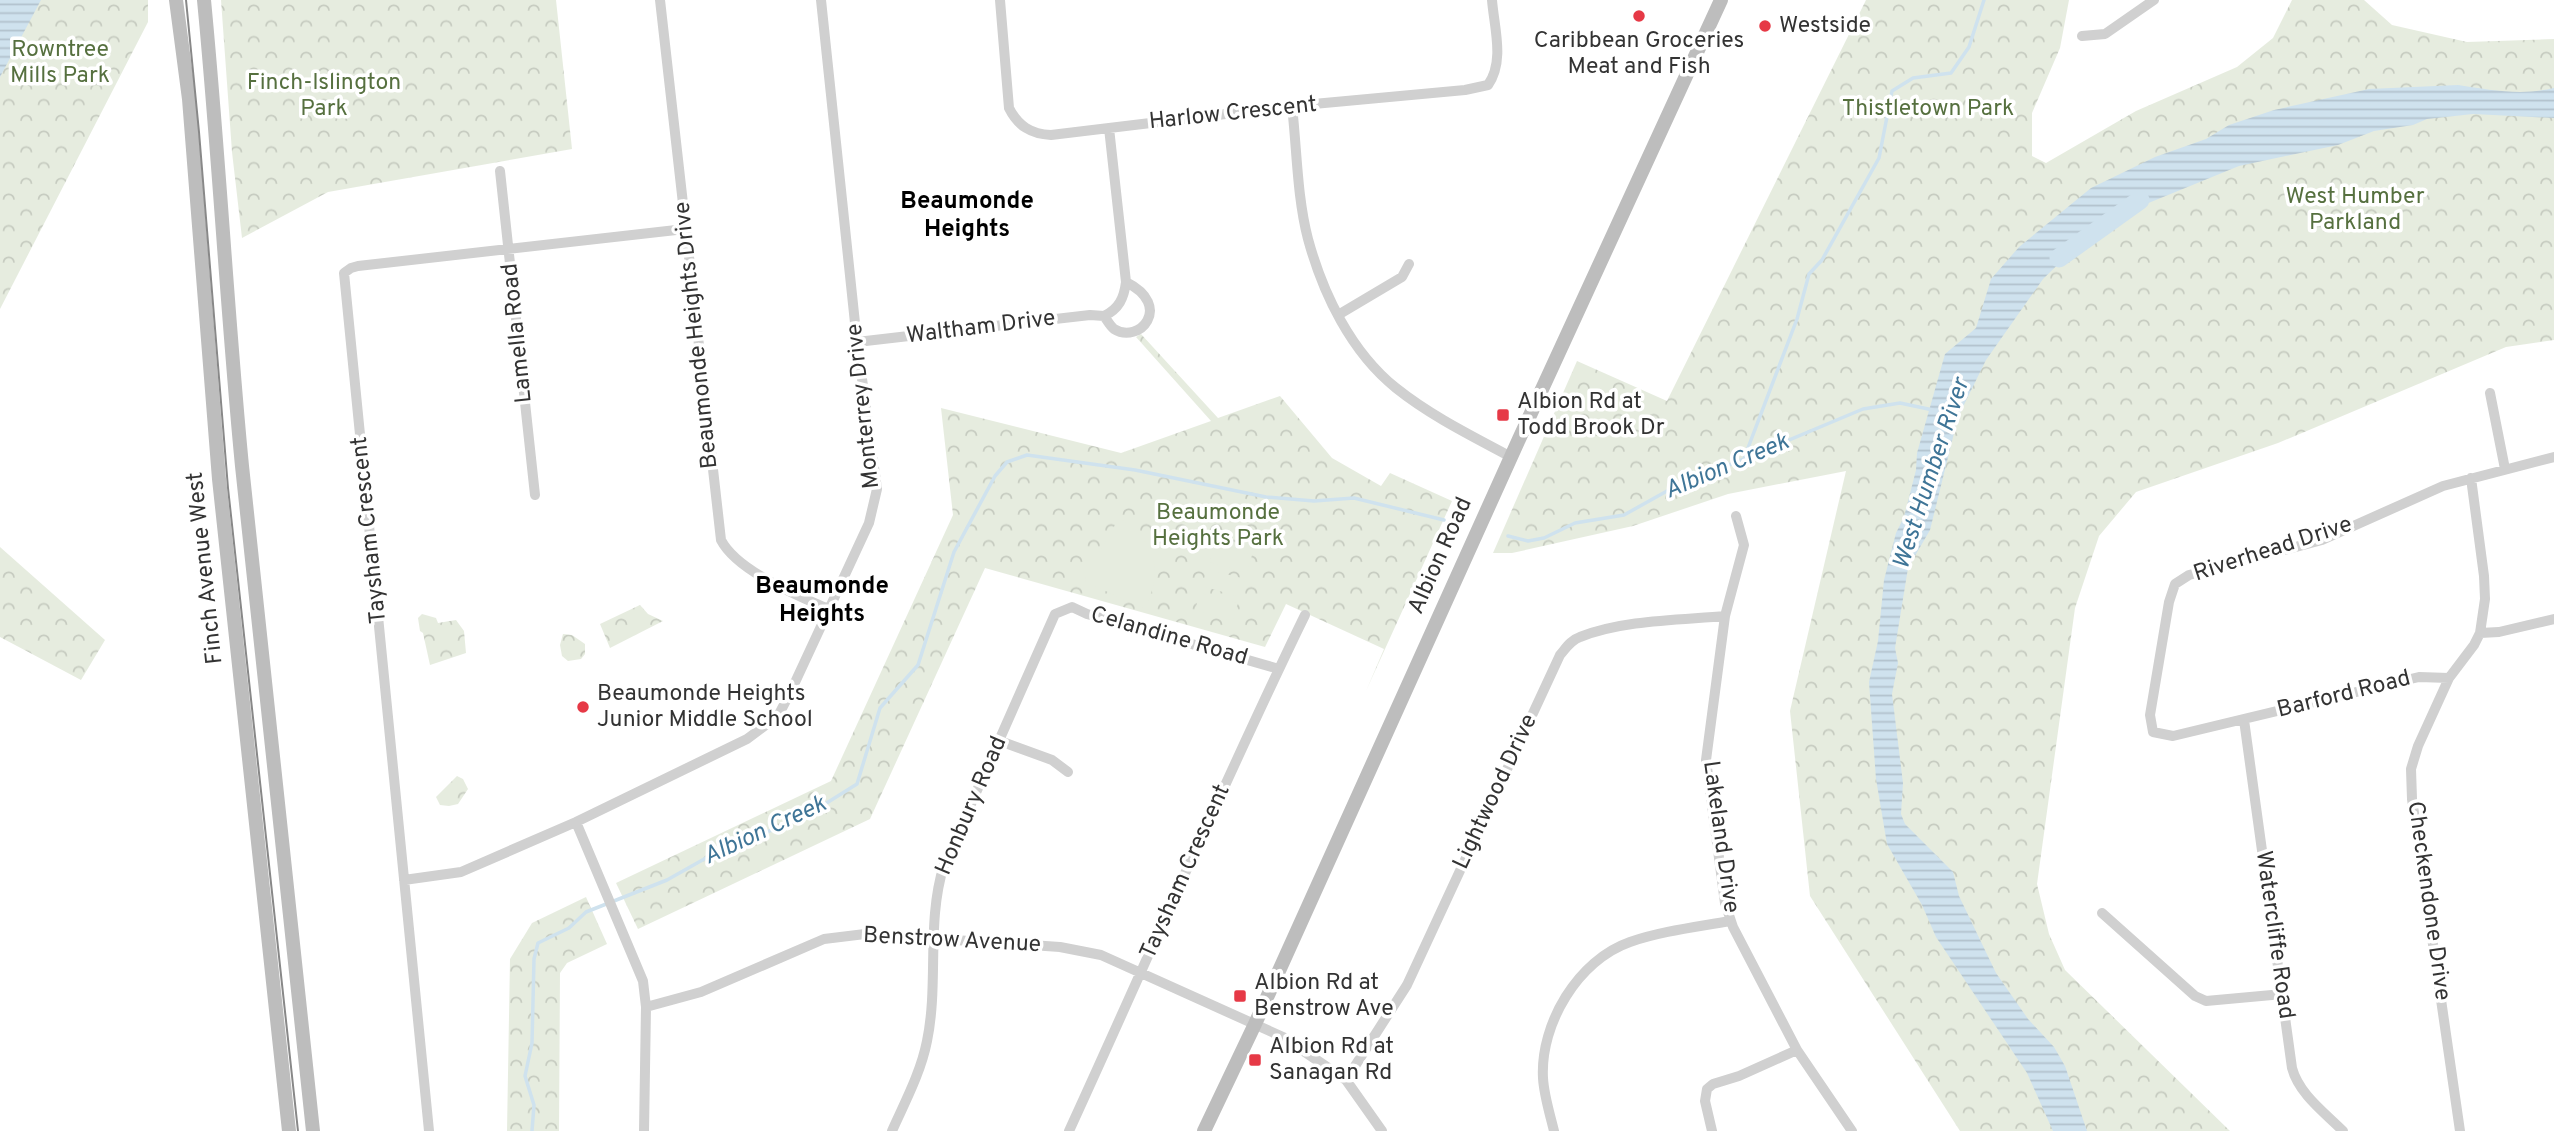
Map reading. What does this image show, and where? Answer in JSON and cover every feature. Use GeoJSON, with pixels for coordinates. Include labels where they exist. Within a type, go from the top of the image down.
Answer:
{"type":"FeatureCollection","features":[{"type":"Feature","properties":{"kind":"main road","name":"Finch Avenue West"},"geometry":{"type":"LineString","coordinates":[[176,0],[189,99],[219,480],[289,1131]]}},
{"type":"Feature","properties":{"kind":"main road","name":"Finch Avenue West"},"geometry":{"type":"LineString","coordinates":[[204,0],[217,135],[236,401],[313,1131]]}},
{"type":"Feature","properties":{"kind":"main road","name":"Albion Road"},"geometry":{"type":"LineString","coordinates":[[1204,1131],[1721,0]]}},
{"type":"Feature","properties":{"kind":"street","name":"Beaumonde Heights Drive"},"geometry":{"type":"LineString","coordinates":[[660,0],[721,540],[727,552],[743,566],[828,609]]}},
{"type":"Feature","properties":{"kind":"street","name":"Monterrey Drive"},"geometry":{"type":"LineString","coordinates":[[404,880],[461,872],[576,821],[759,732],[779,713],[869,523],[877,489],[858,342],[821,0]]}},
{"type":"Feature","properties":{"kind":"street","name":"Harlow Crescent"},"geometry":{"type":"LineString","coordinates":[[1000,0],[1009,108],[1015,120],[1026,129],[1041,134],[1465,90],[1489,85],[1497,70],[1498,60],[1492,0]]}},
{"type":"Feature","properties":{"kind":"street"},"geometry":{"type":"LineString","coordinates":[[2082,36],[2105,34],[2154,0]]}},
{"type":"Feature","properties":{"kind":"street"},"geometry":{"type":"LineString","coordinates":[[1292,106],[1308,237],[1338,315],[1354,342],[1395,387],[1435,415],[1511,457]]}},
{"type":"Feature","properties":{"kind":"street"},"geometry":{"type":"LineString","coordinates":[[1109,128],[1126,282],[1124,297],[1114,311],[1104,316],[1112,328],[1123,332],[1135,331],[1146,324],[1151,311],[1147,298],[1138,288],[1126,282]]}},
{"type":"Feature","properties":{"kind":"street","name":"Lamella Road"},"geometry":{"type":"LineString","coordinates":[[500,171],[535,495]]}},
{"type":"Feature","properties":{"kind":"street","name":"Taysham Crescent"},"geometry":{"type":"LineString","coordinates":[[429,1131],[344,273],[358,266],[685,229]]}},
{"type":"Feature","properties":{"kind":"street"},"geometry":{"type":"LineString","coordinates":[[1338,315],[1402,277],[1409,264]]}},
{"type":"Feature","properties":{"kind":"street","name":"Waltham Drive"},"geometry":{"type":"LineString","coordinates":[[858,342],[1090,315],[1104,316]]}},
{"type":"Feature","properties":{"kind":"street"},"geometry":{"type":"LineString","coordinates":[[2490,393],[2505,469]]}},
{"type":"Feature","properties":{"kind":"street","name":"Riverhead Drive"},"geometry":{"type":"LineString","coordinates":[[2153,733],[2150,715],[2169,602],[2175,584],[2189,575],[2322,540],[2417,496],[2471,478],[2554,457]]}},
{"type":"Feature","properties":{"kind":"street"},"geometry":{"type":"LineString","coordinates":[[2449,678],[2480,633],[2485,588],[2471,478]]}},
{"type":"Feature","properties":{"kind":"street","name":"Lakeland Drive"},"geometry":{"type":"LineString","coordinates":[[1735,516],[1744,545],[1725,616],[1706,760],[1722,886],[1730,921],[1797,1050],[1852,1131]]}},
{"type":"Feature","properties":{"kind":"street","name":"Celandine Road"},"geometry":{"type":"LineString","coordinates":[[1059,611],[1072,607],[1087,614],[1279,669]]}},
{"type":"Feature","properties":{"kind":"street","name":"Honbury Road"},"geometry":{"type":"LineString","coordinates":[[892,1131],[927,1043],[934,909],[944,865],[1055,614],[1059,611]]}},
{"type":"Feature","properties":{"kind":"street","name":"Taysham Crescent"},"geometry":{"type":"LineString","coordinates":[[1069,1131],[1142,973],[1208,818],[1305,615]]}},
{"type":"Feature","properties":{"kind":"street","name":"Lightwood Drive"},"geometry":{"type":"LineString","coordinates":[[1346,1080],[1407,985],[1530,718],[1560,655],[1568,645],[1578,637],[1604,629],[1725,616]]}},
{"type":"Feature","properties":{"kind":"street"},"geometry":{"type":"LineString","coordinates":[[2480,633],[2499,632],[2554,618]]}},
{"type":"Feature","properties":{"kind":"street","name":"Barford Road"},"geometry":{"type":"LineString","coordinates":[[2153,733],[2173,736],[2419,677],[2449,678]]}},
{"type":"Feature","properties":{"kind":"street","name":"Checkendone Drive"},"geometry":{"type":"LineString","coordinates":[[2449,678],[2418,746],[2412,769],[2412,799],[2460,1131]]}},
{"type":"Feature","properties":{"kind":"street","name":"Watercliffe Road"},"geometry":{"type":"LineString","coordinates":[[2244,720],[2295,1080],[2343,1131]]}},
{"type":"Feature","properties":{"kind":"street"},"geometry":{"type":"LineString","coordinates":[[1000,741],[1052,760],[1068,772]]}},
{"type":"Feature","properties":{"kind":"street"},"geometry":{"type":"LineString","coordinates":[[576,821],[643,981],[646,1007],[644,1131]]}},
{"type":"Feature","properties":{"kind":"street"},"geometry":{"type":"LineString","coordinates":[[2102,913],[2195,996],[2206,1001],[2283,995]]}},
{"type":"Feature","properties":{"kind":"street"},"geometry":{"type":"LineString","coordinates":[[1554,1131],[1543,1081],[1543,1065],[1554,1020],[1578,979],[1603,956],[1632,942],[1730,921]]}},
{"type":"Feature","properties":{"kind":"street","name":"Benstrow Avenue"},"geometry":{"type":"LineString","coordinates":[[646,1007],[701,992],[824,939],[864,934],[1060,947],[1101,955],[1283,1037],[1346,1080]]}},
{"type":"Feature","properties":{"kind":"street"},"geometry":{"type":"LineString","coordinates":[[1712,1131],[1704,1101],[1707,1089],[1713,1084],[1739,1076],[1797,1050]]}},
{"type":"Feature","properties":{"kind":"street"},"geometry":{"type":"LineString","coordinates":[[1346,1080],[1382,1131]]}},
{"type":"Feature","properties":{"kind":"green space","name":"Rowntree Mills Park"},"geometry":{"type":"Polygon","coordinates":[[[0,0],[148,0],[148,22],[0,309],[0,0]]]}},
{"type":"Feature","properties":{"kind":"green space","name":"Finch-Islington Park"},"geometry":{"type":"Polygon","coordinates":[[[221,0],[556,0],[572,149],[328,192],[242,238],[232,152],[221,0]]]}},
{"type":"Feature","properties":{"kind":"green space","name":"West Humber Parkland"},"geometry":{"type":"Polygon","coordinates":[[[1866,0],[2069,0],[2060,48],[2032,113],[2032,156],[2046,163],[2136,111],[2237,67],[2273,38],[2292,0],[2364,0],[2392,25],[2467,42],[2554,39],[2554,340],[2506,347],[2278,443],[2136,492],[2099,536],[2075,608],[2037,884],[2049,934],[2065,970],[2230,1131],[1960,1131],[1810,896],[1790,711],[1846,471],[1728,494],[1633,526],[1512,553],[1493,553],[1577,361],[1667,401],[1866,0]]]}},
{"type":"Feature","properties":{"kind":"green space","name":"Beaumonde Heights Park"},"geometry":{"type":"Polygon","coordinates":[[[1141,334],[1218,418],[1280,396],[1332,458],[1381,486],[1390,473],[1452,501],[1366,691],[1384,649],[1286,604],[1265,647],[985,568],[870,819],[638,929],[616,883],[831,781],[953,515],[941,408],[1121,453],[1211,421],[1136,337],[1141,334]]]}},
{"type":"Feature","properties":{"kind":"green space"},"geometry":{"type":"Polygon","coordinates":[[[1119,518],[1141,537],[1153,558],[1154,581],[1145,609],[1086,582],[1085,577],[1119,518]]]}},
{"type":"Feature","properties":{"kind":"green space"},"geometry":{"type":"Polygon","coordinates":[[[1214,545],[1252,555],[1247,573],[1209,562],[1214,545]]]}},
{"type":"Feature","properties":{"kind":"green space"},"geometry":{"type":"Polygon","coordinates":[[[0,547],[105,640],[81,680],[0,637],[0,547]]]}},
{"type":"Feature","properties":{"kind":"green space"},"geometry":{"type":"Polygon","coordinates":[[[1207,569],[1245,579],[1240,597],[1202,586],[1207,569]]]}},
{"type":"Feature","properties":{"kind":"green space"},"geometry":{"type":"Polygon","coordinates":[[[1200,593],[1238,603],[1233,621],[1195,610],[1200,593]]]}},
{"type":"Feature","properties":{"kind":"green space"},"geometry":{"type":"Polygon","coordinates":[[[640,605],[648,614],[663,621],[610,648],[600,624],[640,605]]]}},
{"type":"Feature","properties":{"kind":"green space"},"geometry":{"type":"Polygon","coordinates":[[[422,614],[436,618],[438,623],[456,620],[464,631],[466,653],[430,665],[423,633],[420,631],[418,618],[422,614]]]}},
{"type":"Feature","properties":{"kind":"green space"},"geometry":{"type":"Polygon","coordinates":[[[563,634],[572,635],[585,644],[585,654],[581,659],[568,661],[562,656],[560,645],[563,634]]]}},
{"type":"Feature","properties":{"kind":"green space"},"geometry":{"type":"Polygon","coordinates":[[[457,776],[463,779],[468,789],[458,804],[440,805],[436,797],[457,776]]]}},
{"type":"Feature","properties":{"kind":"green space"},"geometry":{"type":"Polygon","coordinates":[[[586,897],[607,944],[567,963],[560,973],[559,1131],[507,1131],[510,959],[532,923],[586,897]]]}},
{"type":"Feature","properties":{"kind":"water"},"geometry":{"type":"Polygon","coordinates":[[[0,0],[41,0],[0,77],[0,0]]]}},
{"type":"Feature","properties":{"kind":"water"},"geometry":{"type":"Polygon","coordinates":[[[2458,85],[2518,92],[2554,88],[2554,118],[2473,114],[2427,119],[2413,125],[2374,131],[2338,145],[2239,166],[2102,222],[2043,279],[1986,360],[1958,417],[1930,530],[1908,568],[1895,648],[1898,663],[1892,694],[1903,783],[1901,814],[1905,824],[1953,872],[1959,896],[1996,973],[2028,1019],[2054,1047],[2065,1066],[2087,1131],[2053,1131],[2027,1073],[1936,937],[1922,905],[1887,844],[1876,779],[1869,682],[1878,641],[1884,580],[1896,533],[1904,517],[1916,470],[1917,453],[1945,354],[1976,328],[1991,279],[2019,247],[2091,188],[2155,157],[2206,139],[2229,125],[2274,110],[2369,89],[2458,85]]]}},
{"type":"Feature","properties":{"kind":"waterway"},"geometry":{"type":"LineString","coordinates":[[1743,461],[1797,319],[1809,274],[1822,260],[1879,158],[1892,91],[1913,78],[1951,73],[1969,47],[1984,0]]}},
{"type":"Feature","properties":{"kind":"waterway","name":"West Humber River"},"geometry":{"type":"LineString","coordinates":[[2059,258],[2140,200]]}},
{"type":"Feature","properties":{"kind":"waterway","name":"Albion Creek"},"geometry":{"type":"LineString","coordinates":[[1508,536],[1528,541],[1544,538],[1575,523],[1624,515],[1667,491],[1863,409],[1900,403],[1933,410]]}},
{"type":"Feature","properties":{"kind":"waterway","name":"Albion Creek"},"geometry":{"type":"LineString","coordinates":[[532,1131],[534,1105],[525,1076],[532,1043],[534,959],[538,943],[569,928],[586,912],[667,880],[722,849],[801,819],[857,784],[880,708],[918,665],[954,552],[995,476],[1007,462],[1027,455],[1135,470],[1266,497],[1314,501],[1354,498],[1444,520]]}},
{"type":"Feature","properties":{"kind":"tram line"},"geometry":{"type":"LineString","coordinates":[[186,0],[228,488],[298,1131]]}},
{"type":"Feature","properties":{"kind":"place","name":"Caribbean Groceries Meat and Fish"},"geometry":{"type":"Point","coordinates":[1639,16]}},
{"type":"Feature","properties":{"kind":"place","name":"Westside"},"geometry":{"type":"Point","coordinates":[1765,26]}},
{"type":"Feature","properties":{"kind":"place","name":"Albion Rd at Todd Brook Dr"},"geometry":{"type":"Point","coordinates":[1503,415]}},
{"type":"Feature","properties":{"kind":"place","name":"Beaumonde Heights Junior Middle School"},"geometry":{"type":"Point","coordinates":[583,707]}},
{"type":"Feature","properties":{"kind":"place","name":"Albion Rd at Benstrow Ave"},"geometry":{"type":"Point","coordinates":[1240,996]}},
{"type":"Feature","properties":{"kind":"place","name":"Albion Rd at Sanagan Rd"},"geometry":{"type":"Point","coordinates":[1255,1060]}},
{"type":"Feature","properties":{"kind":"district","name":"Beaumonde Heights"},"geometry":{"type":"Point","coordinates":[967,216]}},
{"type":"Feature","properties":{"kind":"district","name":"Beaumonde Heights"},"geometry":{"type":"Point","coordinates":[822,601]}},
{"type":"Feature","properties":{"kind":"park label","name":"Thistletown Park"},"geometry":{"type":"Point","coordinates":[1928,109]}}]}
